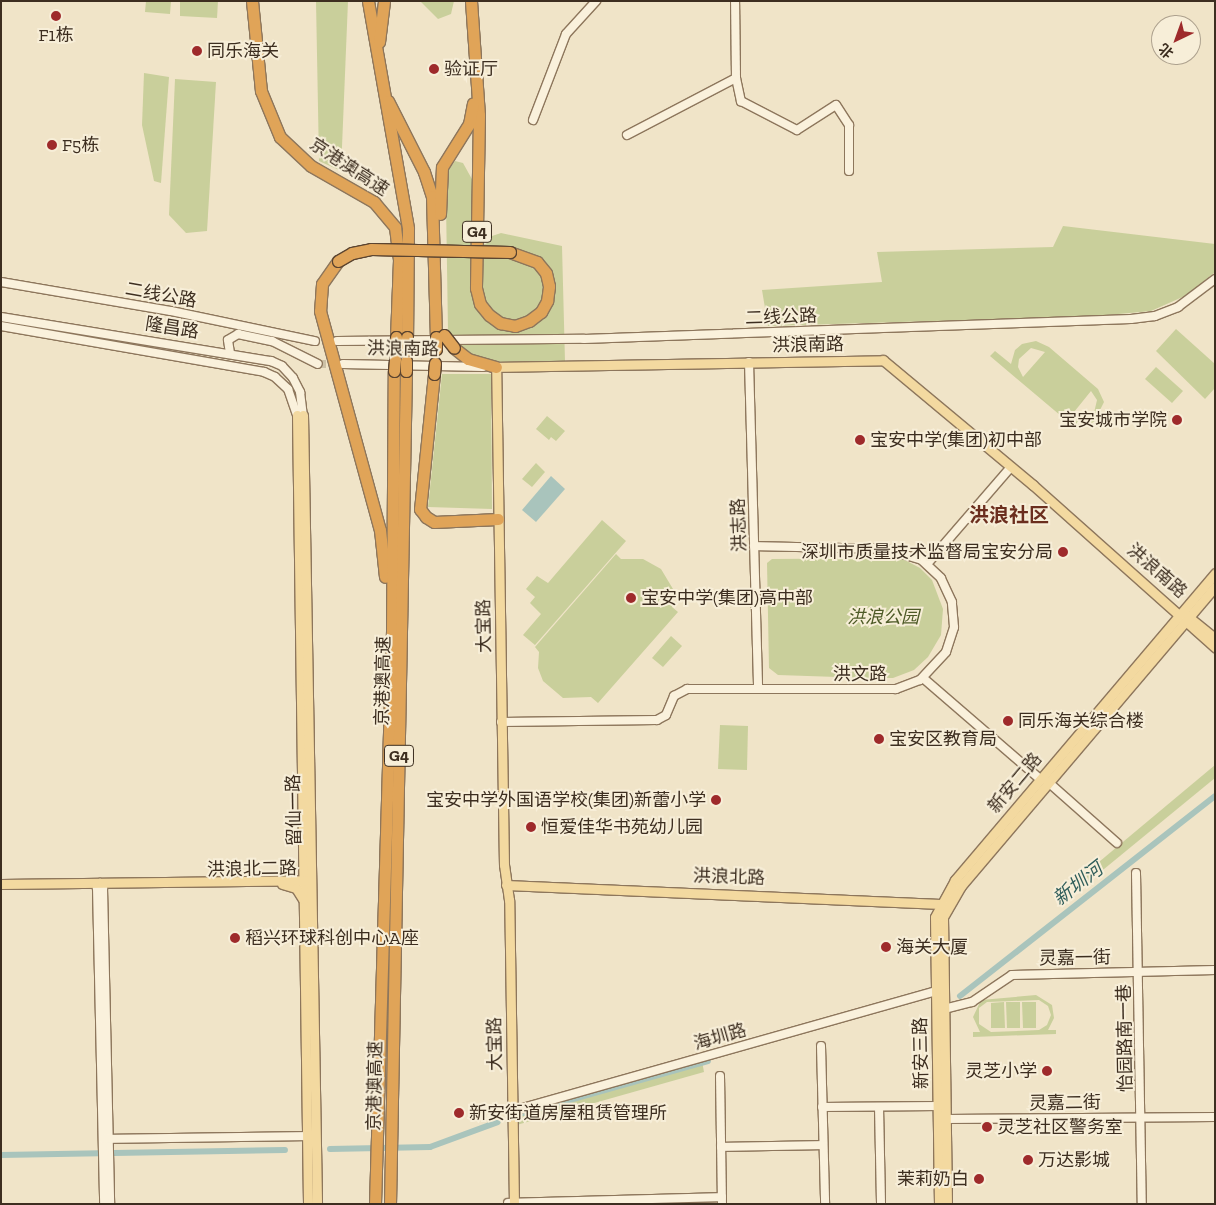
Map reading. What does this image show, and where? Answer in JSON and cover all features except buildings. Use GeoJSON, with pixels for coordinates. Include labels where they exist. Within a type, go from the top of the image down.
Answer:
{"type":"FeatureCollection","features":[{"type":"Feature","properties":{"kind":"highway","name":"京港澳高速"},"geometry":{"type":"LineString","coordinates":[[252,1],[261,91],[265,108],[280,137],[311,166],[374,202],[395,227],[399,260],[401,337]]}},
{"type":"Feature","properties":{"kind":"highway","name":"京港澳高速"},"geometry":{"type":"LineString","coordinates":[[368,1],[408,228],[401,337]]}},
{"type":"Feature","properties":{"kind":"highway"},"geometry":{"type":"LineString","coordinates":[[380,74],[380,22],[384,1]]}},
{"type":"Feature","properties":{"kind":"highway"},"geometry":{"type":"LineString","coordinates":[[464,1],[469,29],[472,110]]}},
{"type":"Feature","properties":{"kind":"highway","name":"京港澳高速"},"geometry":{"type":"LineString","coordinates":[[390,671],[380,530],[320,311],[322,284],[338,261],[352,253],[371,249],[510,252],[534,259],[546,273],[549,286],[547,301],[541,312],[529,321],[515,326],[491,318],[482,307],[477,293],[478,86],[471,1]]}},
{"type":"Feature","properties":{"kind":"highway"},"geometry":{"type":"LineString","coordinates":[[478,86],[469,124],[440,173],[440,336],[468,359],[496,367]]}},
{"type":"Feature","properties":{"kind":"highway"},"geometry":{"type":"LineString","coordinates":[[382,88],[424,172],[432,196],[440,336],[436,350],[420,509],[426,517],[434,522],[498,518]]}},
{"type":"Feature","properties":{"kind":"highway","name":"G4"},"geometry":{"type":"LineString","coordinates":[[400,360],[401,337]]}},
{"type":"Feature","properties":{"kind":"highway","name":"京港澳高速"},"geometry":{"type":"LineString","coordinates":[[376,1204],[400,360]]}},
{"type":"Feature","properties":{"kind":"highway","name":"京港澳高速"},"geometry":{"type":"LineString","coordinates":[[390,1204],[400,360]]}},
{"type":"Feature","properties":{"kind":"main road","name":"洪浪南路"},"geometry":{"type":"LineString","coordinates":[[496,367],[883,360],[1185,616]]}},
{"type":"Feature","properties":{"kind":"main road","name":"大宝路"},"geometry":{"type":"LineString","coordinates":[[496,367],[511,1203]]}},
{"type":"Feature","properties":{"kind":"main road","name":"留仙一路"},"geometry":{"type":"LineString","coordinates":[[300,415],[306,882],[317,1204]]}},
{"type":"Feature","properties":{"kind":"main road","name":"新安二路"},"geometry":{"type":"LineString","coordinates":[[1185,616],[1215,572]]}},
{"type":"Feature","properties":{"kind":"main road","name":"新安二路"},"geometry":{"type":"LineString","coordinates":[[946,904],[1044,781],[1185,616],[1215,586]]}},
{"type":"Feature","properties":{"kind":"main road"},"geometry":{"type":"LineString","coordinates":[[1185,616],[1215,638]]}},
{"type":"Feature","properties":{"kind":"main road"},"geometry":{"type":"LineString","coordinates":[[1185,616],[1215,647]]}},
{"type":"Feature","properties":{"kind":"main road","name":"留仙一路"},"geometry":{"type":"LineString","coordinates":[[306,882],[304,905],[308,1204]]}},
{"type":"Feature","properties":{"kind":"main road","name":"洪浪北二路"},"geometry":{"type":"LineString","coordinates":[[1,884],[100,886],[282,884],[306,882]]}},
{"type":"Feature","properties":{"kind":"main road","name":"洪浪北二路"},"geometry":{"type":"LineString","coordinates":[[1,890],[306,882]]}},
{"type":"Feature","properties":{"kind":"main road"},"geometry":{"type":"LineString","coordinates":[[282,884],[296,888],[304,905]]}},
{"type":"Feature","properties":{"kind":"main road","name":"大宝路"},"geometry":{"type":"LineString","coordinates":[[506,885],[509,900],[512,1112],[511,1203]]}},
{"type":"Feature","properties":{"kind":"main road","name":"洪浪北路"},"geometry":{"type":"LineString","coordinates":[[506,885],[946,904]]}},
{"type":"Feature","properties":{"kind":"main road","name":"新安三路"},"geometry":{"type":"LineString","coordinates":[[939,1204],[935,916],[946,904]]}},
{"type":"Feature","properties":{"kind":"main road","name":"新安三路"},"geometry":{"type":"LineString","coordinates":[[946,904],[943,917],[947,1204]]}},
{"type":"Feature","properties":{"kind":"street"},"geometry":{"type":"LineString","coordinates":[[534,120],[566,34],[596,1]]}},
{"type":"Feature","properties":{"kind":"street"},"geometry":{"type":"LineString","coordinates":[[735,1],[736,78],[738,95],[744,104],[797,130],[836,106],[850,125],[849,171]]}},
{"type":"Feature","properties":{"kind":"street"},"geometry":{"type":"LineString","coordinates":[[627,135],[736,78]]}},
{"type":"Feature","properties":{"kind":"street","name":"二线公路"},"geometry":{"type":"LineString","coordinates":[[337,341],[584,339],[1131,320],[1155,316],[1178,307],[1215,279]]}},
{"type":"Feature","properties":{"kind":"street","name":"二线公路"},"geometry":{"type":"LineString","coordinates":[[1,282],[171,311],[315,341]]}},
{"type":"Feature","properties":{"kind":"street","name":"隆昌路"},"geometry":{"type":"LineString","coordinates":[[1,317],[271,361],[282,366],[300,392],[300,415]]}},
{"type":"Feature","properties":{"kind":"street","name":"隆昌路"},"geometry":{"type":"LineString","coordinates":[[1,326],[264,372],[275,377],[288,389],[300,415]]}},
{"type":"Feature","properties":{"kind":"street"},"geometry":{"type":"LineString","coordinates":[[230,353],[228,340],[238,334],[272,341],[318,364]]}},
{"type":"Feature","properties":{"kind":"street","name":"洪志路"},"geometry":{"type":"LineString","coordinates":[[749,362],[758,687]]}},
{"type":"Feature","properties":{"kind":"street","name":"洪浪南路"},"geometry":{"type":"LineString","coordinates":[[343,364],[496,367]]}},
{"type":"Feature","properties":{"kind":"street"},"geometry":{"type":"LineString","coordinates":[[927,564],[1011,467]]}},
{"type":"Feature","properties":{"kind":"street","name":"洪文路"},"geometry":{"type":"LineString","coordinates":[[502,722],[657,720],[666,715],[674,696],[682,690],[758,687],[882,690],[908,686],[923,678],[946,652],[954,628],[948,589],[927,564],[910,554],[885,549],[754,546]]}},
{"type":"Feature","properties":{"kind":"street"},"geometry":{"type":"LineString","coordinates":[[923,678],[1117,843]]}},
{"type":"Feature","properties":{"kind":"street","name":"怡园路南一巷"},"geometry":{"type":"LineString","coordinates":[[1136,873],[1142,1204]]}},
{"type":"Feature","properties":{"kind":"street"},"geometry":{"type":"LineString","coordinates":[[100,886],[106,1150],[104,1204]]}},
{"type":"Feature","properties":{"kind":"street","name":"灵嘉一街"},"geometry":{"type":"LineString","coordinates":[[944,1009],[972,1002],[1012,975],[1215,970]]}},
{"type":"Feature","properties":{"kind":"street","name":"海圳路"},"geometry":{"type":"LineString","coordinates":[[512,1112],[936,990]]}},
{"type":"Feature","properties":{"kind":"street"},"geometry":{"type":"LineString","coordinates":[[821,1046],[825,1204]]}},
{"type":"Feature","properties":{"kind":"street"},"geometry":{"type":"LineString","coordinates":[[511,1203],[722,1200],[720,1076]]}},
{"type":"Feature","properties":{"kind":"street"},"geometry":{"type":"LineString","coordinates":[[822,1107],[938,1106]]}},
{"type":"Feature","properties":{"kind":"street"},"geometry":{"type":"LineString","coordinates":[[879,1107],[881,1204]]}},
{"type":"Feature","properties":{"kind":"street","name":"灵嘉二街"},"geometry":{"type":"LineString","coordinates":[[946,1119],[1215,1117]]}},
{"type":"Feature","properties":{"kind":"street"},"geometry":{"type":"LineString","coordinates":[[105,1139],[307,1136]]}},
{"type":"Feature","properties":{"kind":"street"},"geometry":{"type":"LineString","coordinates":[[721,1147],[823,1145]]}},
{"type":"Feature","properties":{"kind":"street"},"geometry":{"type":"LineString","coordinates":[[106,1162],[110,1204]]}},
{"type":"Feature","properties":{"kind":"green space"},"geometry":{"type":"Polygon","coordinates":[[[146,1],[171,1],[170,14],[145,12],[146,1]]]}},
{"type":"Feature","properties":{"kind":"green space"},"geometry":{"type":"Polygon","coordinates":[[[180,1],[218,1],[217,18],[180,16],[180,1]]]}},
{"type":"Feature","properties":{"kind":"green space"},"geometry":{"type":"Polygon","coordinates":[[[316,1],[348,1],[341,171],[319,161],[316,1]]]}},
{"type":"Feature","properties":{"kind":"green space"},"geometry":{"type":"Polygon","coordinates":[[[420,1],[454,1],[451,14],[438,19],[420,1]]]}},
{"type":"Feature","properties":{"kind":"green space"},"geometry":{"type":"Polygon","coordinates":[[[144,73],[169,77],[161,183],[154,181],[142,125],[144,73]]]}},
{"type":"Feature","properties":{"kind":"green space"},"geometry":{"type":"Polygon","coordinates":[[[175,79],[216,82],[207,231],[186,233],[169,215],[175,79]]]}},
{"type":"Feature","properties":{"kind":"green space"},"geometry":{"type":"Polygon","coordinates":[[[455,161],[463,163],[473,181],[475,243],[486,244],[492,236],[501,233],[562,246],[565,361],[495,364],[468,356],[448,331],[447,172],[455,161]]]}},
{"type":"Feature","properties":{"kind":"green space"},"geometry":{"type":"Polygon","coordinates":[[[1063,226],[1215,244],[1215,272],[1187,295],[1151,311],[1097,316],[768,326],[762,290],[882,282],[877,252],[1053,247],[1063,226]]]}},
{"type":"Feature","properties":{"kind":"green space"},"geometry":{"type":"Polygon","coordinates":[[[1176,329],[1215,364],[1215,388],[1205,399],[1156,351],[1176,329]]]}},
{"type":"Feature","properties":{"kind":"green space"},"geometry":{"type":"Polygon","coordinates":[[[1036,341],[1049,347],[1098,389],[1104,402],[1094,422],[1080,426],[1067,421],[990,356],[995,351],[1011,364],[1015,350],[1022,344],[1036,341]],[[1031,348],[1019,359],[1018,367],[1023,377],[1045,352],[1031,348]],[[1091,391],[1070,417],[1082,420],[1094,413],[1097,400],[1091,391]]]}},
{"type":"Feature","properties":{"kind":"green space"},"geometry":{"type":"Polygon","coordinates":[[[1156,367],[1183,391],[1172,403],[1145,379],[1156,367]]]}},
{"type":"Feature","properties":{"kind":"green space"},"geometry":{"type":"Polygon","coordinates":[[[442,374],[491,374],[492,509],[428,507],[442,374]]]}},
{"type":"Feature","properties":{"kind":"green space"},"geometry":{"type":"Polygon","coordinates":[[[547,416],[565,431],[556,441],[551,437],[549,440],[536,429],[547,416]]]}},
{"type":"Feature","properties":{"kind":"green space"},"geometry":{"type":"Polygon","coordinates":[[[536,463],[545,472],[532,487],[522,479],[536,463]]]}},
{"type":"Feature","properties":{"kind":"green space"},"geometry":{"type":"Polygon","coordinates":[[[602,520],[626,541],[535,645],[523,635],[541,614],[530,603],[535,597],[526,589],[537,576],[548,583],[602,520]]]}},
{"type":"Feature","properties":{"kind":"green space"},"geometry":{"type":"Polygon","coordinates":[[[616,554],[621,559],[643,559],[661,569],[673,589],[672,607],[678,612],[598,703],[591,697],[563,698],[543,681],[538,668],[539,652],[535,647],[616,554]]]}},
{"type":"Feature","properties":{"kind":"green space","name":"洪浪公园"},"geometry":{"type":"Polygon","coordinates":[[[901,558],[920,568],[932,580],[943,609],[941,635],[928,657],[914,670],[893,678],[867,678],[778,675],[769,668],[767,563],[772,559],[901,558]]]}},
{"type":"Feature","properties":{"kind":"green space"},"geometry":{"type":"Polygon","coordinates":[[[671,636],[682,646],[663,667],[652,658],[671,636]]]}},
{"type":"Feature","properties":{"kind":"green space"},"geometry":{"type":"Polygon","coordinates":[[[720,725],[748,726],[747,770],[718,769],[720,725]]]}},
{"type":"Feature","properties":{"kind":"green space"},"geometry":{"type":"Polygon","coordinates":[[[1215,765],[1215,778],[1087,883],[1081,877],[1215,765]]]}},
{"type":"Feature","properties":{"kind":"green space"},"geometry":{"type":"Polygon","coordinates":[[[1036,995],[1052,1005],[1054,1018],[1048,1030],[1056,1030],[1056,1034],[973,1037],[973,1032],[980,1032],[973,1017],[981,1000],[1036,995]],[[1039,1000],[987,1002],[979,1008],[979,1024],[991,1032],[1039,1030],[1047,1025],[1051,1015],[1048,1006],[1039,1000]]]}},
{"type":"Feature","properties":{"kind":"green space"},"geometry":{"type":"Polygon","coordinates":[[[1004,1002],[1005,1028],[991,1028],[991,1003],[1004,1002]]]}},
{"type":"Feature","properties":{"kind":"green space"},"geometry":{"type":"Polygon","coordinates":[[[1006,1002],[1020,1002],[1020,1028],[1007,1028],[1006,1002]]]}},
{"type":"Feature","properties":{"kind":"green space"},"geometry":{"type":"Polygon","coordinates":[[[1022,1002],[1036,1002],[1036,1028],[1023,1028],[1022,1002]]]}},
{"type":"Feature","properties":{"kind":"green space"},"geometry":{"type":"Polygon","coordinates":[[[701,1056],[704,1072],[513,1126],[512,1111],[701,1056]]]}},
{"type":"Feature","properties":{"kind":"water"},"geometry":{"type":"Polygon","coordinates":[[[551,476],[565,489],[536,522],[522,510],[551,476]]]}},
{"type":"Feature","properties":{"kind":"waterway","name":"新圳河"},"geometry":{"type":"LineString","coordinates":[[960,996],[1215,796]]}},
{"type":"Feature","properties":{"kind":"waterway"},"geometry":{"type":"LineString","coordinates":[[523,1113],[708,1061]]}},
{"type":"Feature","properties":{"kind":"waterway"},"geometry":{"type":"LineString","coordinates":[[330,1149],[430,1147],[498,1122]]}},
{"type":"Feature","properties":{"kind":"waterway"},"geometry":{"type":"LineString","coordinates":[[1,1155],[285,1150]]}},
{"type":"Feature","properties":{"kind":"tunnel"},"geometry":{"type":"LineString","coordinates":[[318,364],[338,364]]}},
{"type":"Feature","properties":{"kind":"place","name":"F1栋"},"geometry":{"type":"Point","coordinates":[56,16]}},
{"type":"Feature","properties":{"kind":"place","name":"同乐海关"},"geometry":{"type":"Point","coordinates":[197,51]}},
{"type":"Feature","properties":{"kind":"place","name":"验证厅"},"geometry":{"type":"Point","coordinates":[434,69]}},
{"type":"Feature","properties":{"kind":"place","name":"F5栋"},"geometry":{"type":"Point","coordinates":[52,145]}},
{"type":"Feature","properties":{"kind":"place","name":"宝安城市学院"},"geometry":{"type":"Point","coordinates":[1177,420]}},
{"type":"Feature","properties":{"kind":"place","name":"宝安中学(集团)初中部"},"geometry":{"type":"Point","coordinates":[860,440]}},
{"type":"Feature","properties":{"kind":"place","name":"深圳市质量技术监督局宝安分局"},"geometry":{"type":"Point","coordinates":[1063,552]}},
{"type":"Feature","properties":{"kind":"place","name":"宝安中学(集团)高中部"},"geometry":{"type":"Point","coordinates":[631,598]}},
{"type":"Feature","properties":{"kind":"place","name":"同乐海关综合楼"},"geometry":{"type":"Point","coordinates":[1008,721]}},
{"type":"Feature","properties":{"kind":"place","name":"宝安区教育局"},"geometry":{"type":"Point","coordinates":[879,739]}},
{"type":"Feature","properties":{"kind":"place","name":"宝安中学外国语学校(集团)新蕾小学"},"geometry":{"type":"Point","coordinates":[716,800]}},
{"type":"Feature","properties":{"kind":"place","name":"恒爱佳华书苑幼儿园"},"geometry":{"type":"Point","coordinates":[531,827]}},
{"type":"Feature","properties":{"kind":"place","name":"稻兴环球科创中心A座"},"geometry":{"type":"Point","coordinates":[235,938]}},
{"type":"Feature","properties":{"kind":"place","name":"海关大厦"},"geometry":{"type":"Point","coordinates":[886,947]}},
{"type":"Feature","properties":{"kind":"place","name":"灵芝小学"},"geometry":{"type":"Point","coordinates":[1047,1071]}},
{"type":"Feature","properties":{"kind":"place","name":"新安街道房屋租赁管理所"},"geometry":{"type":"Point","coordinates":[459,1113]}},
{"type":"Feature","properties":{"kind":"place","name":"灵芝社区警务室"},"geometry":{"type":"Point","coordinates":[987,1127]}},
{"type":"Feature","properties":{"kind":"place","name":"万达影城"},"geometry":{"type":"Point","coordinates":[1028,1160]}},
{"type":"Feature","properties":{"kind":"place","name":"茉莉奶白"},"geometry":{"type":"Point","coordinates":[979,1179]}},
{"type":"Feature","properties":{"kind":"district","name":"洪浪社区"},"geometry":{"type":"Point","coordinates":[1009,515]}}]}
